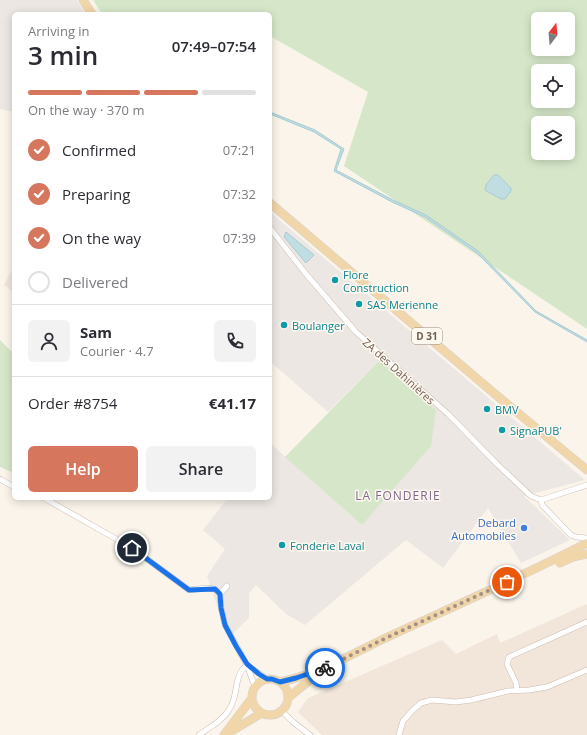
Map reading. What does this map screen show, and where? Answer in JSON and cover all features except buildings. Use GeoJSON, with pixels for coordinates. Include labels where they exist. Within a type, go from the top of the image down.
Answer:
{"type":"FeatureCollection","features":[{"type":"Feature","properties":{"kind":"main road"},"geometry":{"type":"LineString","coordinates":[[83,0],[91,12]]}},
{"type":"Feature","properties":{"kind":"main road","name":"D 31"},"geometry":{"type":"LineString","coordinates":[[272,205],[586,470]]}},
{"type":"Feature","properties":{"kind":"main road"},"geometry":{"type":"LineString","coordinates":[[280,682],[325,668],[587,544]]}},
{"type":"Feature","properties":{"kind":"main road"},"geometry":{"type":"LineString","coordinates":[[552,561],[587,549]]}},
{"type":"Feature","properties":{"kind":"main road"},"geometry":{"type":"LineString","coordinates":[[543,565],[554,565],[573,557],[587,554]]}},
{"type":"Feature","properties":{"kind":"main road"},"geometry":{"type":"LineString","coordinates":[[289,696],[325,668]]}},
{"type":"Feature","properties":{"kind":"main road"},"geometry":{"type":"LineString","coordinates":[[225,735],[252,698],[255,687],[258,683],[267,679],[280,682],[288,691],[289,696],[288,702],[282,711],[272,715],[262,713],[254,704],[252,698]]}},
{"type":"Feature","properties":{"kind":"main road"},"geometry":{"type":"LineString","coordinates":[[225,735],[262,713]]}},
{"type":"Feature","properties":{"kind":"street","name":"ZA des Dahinières"},"geometry":{"type":"LineString","coordinates":[[272,231],[306,274],[356,332],[448,414],[531,496],[541,500],[542,505],[571,535],[587,538]]}},
{"type":"Feature","properties":{"kind":"street"},"geometry":{"type":"LineString","coordinates":[[0,479],[12,486]]}},
{"type":"Feature","properties":{"kind":"street"},"geometry":{"type":"LineString","coordinates":[[541,500],[587,485]]}},
{"type":"Feature","properties":{"kind":"street"},"geometry":{"type":"LineString","coordinates":[[48,500],[132,548],[189,590],[215,589],[220,594],[221,608],[225,625],[247,664],[255,687]]}},
{"type":"Feature","properties":{"kind":"street"},"geometry":{"type":"LineString","coordinates":[[220,594],[227,586]]}},
{"type":"Feature","properties":{"kind":"street"},"geometry":{"type":"LineString","coordinates":[[517,690],[516,683],[507,664],[509,657],[587,622]]}},
{"type":"Feature","properties":{"kind":"street"},"geometry":{"type":"LineString","coordinates":[[247,664],[267,679]]}},
{"type":"Feature","properties":{"kind":"street"},"geometry":{"type":"LineString","coordinates":[[199,735],[223,717],[230,709],[239,673],[247,664]]}},
{"type":"Feature","properties":{"kind":"street"},"geometry":{"type":"LineString","coordinates":[[399,735],[404,721],[421,703],[432,700],[456,702],[517,690],[547,688],[587,670]]}},
{"type":"Feature","properties":{"kind":"street"},"geometry":{"type":"LineString","coordinates":[[282,711],[310,735]]}},
{"type":"Feature","properties":{"kind":"shaded area"},"geometry":{"type":"Polygon","coordinates":[[[0,0],[77,0],[84,12],[12,12],[12,112],[0,109],[0,0]]]}},
{"type":"Feature","properties":{"kind":"shaded area"},"geometry":{"type":"Polygon","coordinates":[[[272,214],[585,480],[524,496],[570,540],[521,563],[488,508],[443,568],[406,540],[305,625],[286,614],[256,585],[249,593],[249,618],[228,638],[207,576],[225,549],[203,530],[226,500],[272,500],[272,445],[362,525],[380,360],[328,412],[273,364],[272,214]]]}},
{"type":"Feature","properties":{"kind":"shaded area"},"geometry":{"type":"Polygon","coordinates":[[[12,270],[12,291],[4,285],[12,270]]]}},
{"type":"Feature","properties":{"kind":"shaded area"},"geometry":{"type":"Polygon","coordinates":[[[587,604],[587,735],[322,735],[298,712],[308,698],[442,640],[456,654],[497,634],[500,643],[587,604]]]}},
{"type":"Feature","properties":{"kind":"green space"},"geometry":{"type":"Polygon","coordinates":[[[93,0],[587,0],[587,329],[344,166],[368,92],[272,37],[272,12],[101,12],[93,0]]]}},
{"type":"Feature","properties":{"kind":"green space"},"geometry":{"type":"Polygon","coordinates":[[[0,340],[12,352],[12,472],[0,467],[0,340]]]}},
{"type":"Feature","properties":{"kind":"green space"},"geometry":{"type":"Polygon","coordinates":[[[380,360],[436,410],[431,446],[362,525],[285,457],[380,360]]]}},
{"type":"Feature","properties":{"kind":"water"},"geometry":{"type":"Polygon","coordinates":[[[272,113],[315,130],[344,149],[336,170],[393,200],[426,215],[478,251],[536,311],[587,340],[587,342],[535,312],[476,252],[425,217],[392,202],[334,171],[341,149],[314,132],[272,115],[272,113]]]}},
{"type":"Feature","properties":{"kind":"water"},"geometry":{"type":"Polygon","coordinates":[[[494,175],[498,175],[511,188],[511,191],[505,199],[501,199],[485,190],[486,185],[494,175]]]}},
{"type":"Feature","properties":{"kind":"water"},"geometry":{"type":"Polygon","coordinates":[[[286,232],[314,255],[306,263],[284,237],[286,232]]]}},
{"type":"Feature","properties":{"kind":"way so far"},"geometry":{"type":"LineString","coordinates":[[325,668],[507,582]]}},
{"type":"Feature","properties":{"kind":"place","name":"Flore Construction"},"geometry":{"type":"Point","coordinates":[335,280]}},
{"type":"Feature","properties":{"kind":"place","name":"SAS Merienne"},"geometry":{"type":"Point","coordinates":[359,304]}},
{"type":"Feature","properties":{"kind":"place","name":"Boulanger"},"geometry":{"type":"Point","coordinates":[284,325]}},
{"type":"Feature","properties":{"kind":"place","name":"BMV"},"geometry":{"type":"Point","coordinates":[487,409]}},
{"type":"Feature","properties":{"kind":"place","name":"SignaPUB'"},"geometry":{"type":"Point","coordinates":[502,430]}},
{"type":"Feature","properties":{"kind":"place","name":"Debard Automobiles"},"geometry":{"type":"Point","coordinates":[524,528]}},
{"type":"Feature","properties":{"kind":"place","name":"Fonderie Laval"},"geometry":{"type":"Point","coordinates":[282,545]}},
{"type":"Feature","properties":{"kind":"district","name":"LA FONDERIE"},"geometry":{"type":"Point","coordinates":[398,495]}},
{"type":"Feature","properties":{"kind":"route"},"geometry":{"type":"LineString","coordinates":[[132,548],[189,590],[206,588],[215,589],[220,594],[221,608],[225,625],[236,646],[247,664],[267,679],[280,682],[325,668]]}}]}
